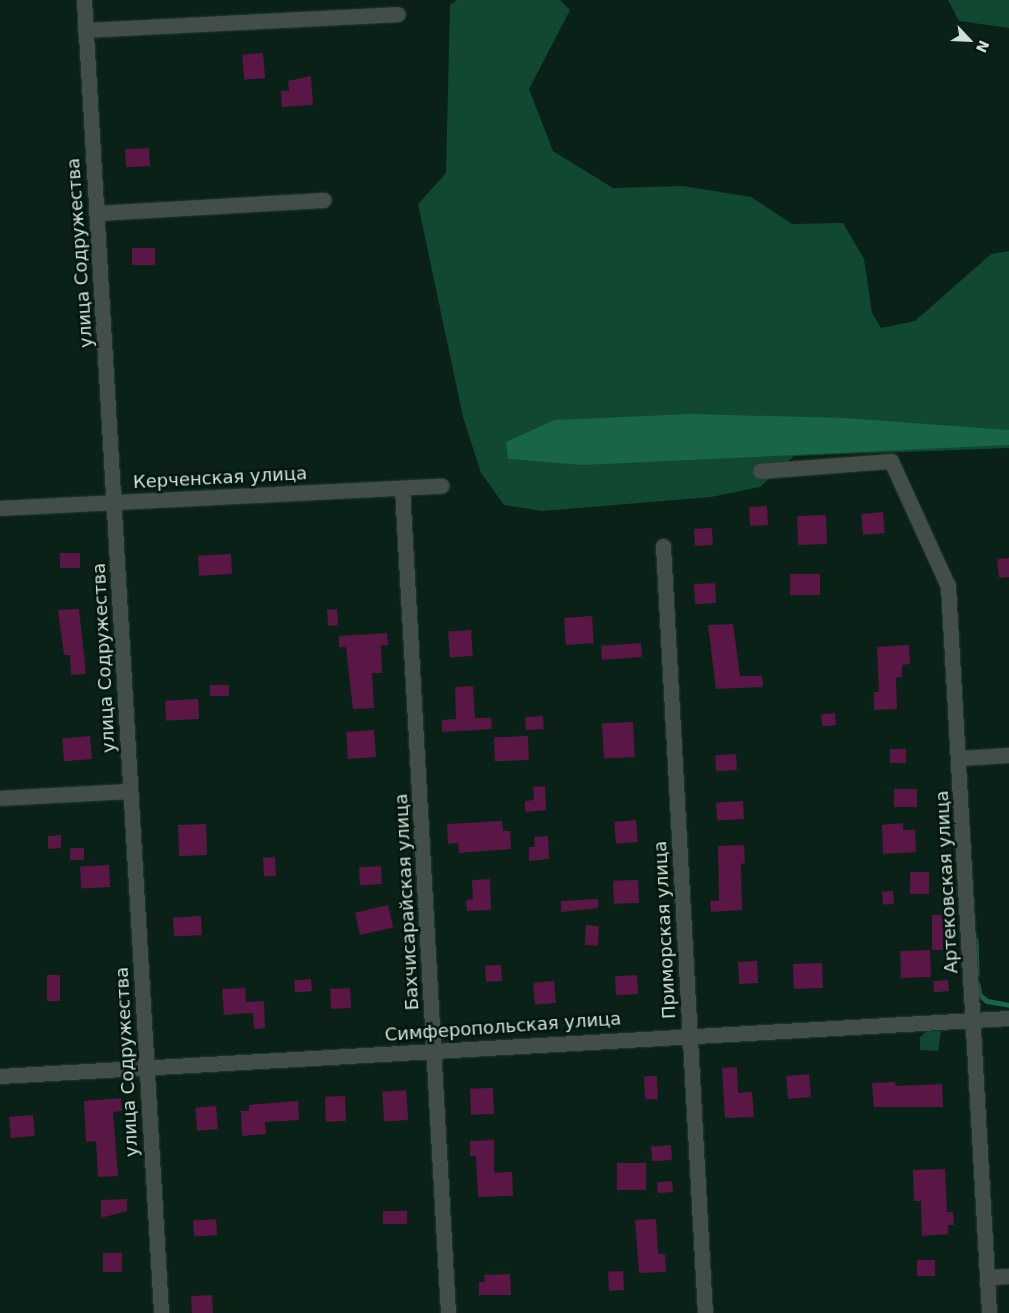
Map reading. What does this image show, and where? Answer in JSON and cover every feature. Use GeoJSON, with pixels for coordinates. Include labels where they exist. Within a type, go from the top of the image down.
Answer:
{"type":"FeatureCollection","features":[{"type":"Feature","properties":{"kind":"street","name":"улица Содружества"},"geometry":{"type":"LineString","coordinates":[[84,0],[161,1313]]}},
{"type":"Feature","properties":{"kind":"street"},"geometry":{"type":"LineString","coordinates":[[85,30],[398,14]]}},
{"type":"Feature","properties":{"kind":"street"},"geometry":{"type":"LineString","coordinates":[[96,213],[324,200]]}},
{"type":"Feature","properties":{"kind":"street","name":"Артековская улица"},"geometry":{"type":"LineString","coordinates":[[760,470],[891,461],[948,586],[989,1313]]}},
{"type":"Feature","properties":{"kind":"street","name":"Керченская улица"},"geometry":{"type":"LineString","coordinates":[[0,508],[442,486]]}},
{"type":"Feature","properties":{"kind":"street","name":"Бахчисарайская улица"},"geometry":{"type":"LineString","coordinates":[[402,488],[435,1050],[448,1313]]}},
{"type":"Feature","properties":{"kind":"street","name":"Приморская улица"},"geometry":{"type":"LineString","coordinates":[[663,546],[705,1313]]}},
{"type":"Feature","properties":{"kind":"street"},"geometry":{"type":"LineString","coordinates":[[959,758],[1009,755]]}},
{"type":"Feature","properties":{"kind":"street"},"geometry":{"type":"LineString","coordinates":[[0,798],[130,791]]}},
{"type":"Feature","properties":{"kind":"street","name":"Симферопольская улица"},"geometry":{"type":"LineString","coordinates":[[0,1076],[690,1034],[1009,1018]]}},
{"type":"Feature","properties":{"kind":"street"},"geometry":{"type":"LineString","coordinates":[[988,1277],[1009,1276]]}},
{"type":"Feature","properties":{"kind":"shaded area"},"geometry":{"type":"Polygon","coordinates":[[[457,0],[560,0],[570,10],[529,89],[553,151],[613,188],[683,186],[751,197],[792,224],[843,223],[864,259],[872,313],[881,328],[915,321],[991,254],[1009,251],[1009,448],[794,456],[760,487],[711,497],[542,511],[504,505],[481,473],[463,417],[418,204],[446,173],[450,5],[457,0]]]}},
{"type":"Feature","properties":{"kind":"shaded area"},"geometry":{"type":"Polygon","coordinates":[[[948,0],[1009,0],[1009,28],[959,21],[948,0]]]}},
{"type":"Feature","properties":{"kind":"shaded area"},"geometry":{"type":"Polygon","coordinates":[[[690,414],[845,418],[1009,430],[1009,445],[583,465],[508,459],[506,442],[555,420],[690,414]]]}},
{"type":"Feature","properties":{"kind":"shaded area"},"geometry":{"type":"Polygon","coordinates":[[[927,1031],[941,1031],[938,1051],[920,1050],[920,1037],[927,1031]]]}},
{"type":"Feature","properties":{"kind":"building"},"geometry":{"type":"Polygon","coordinates":[[[263,53],[265,78],[244,80],[242,55],[263,53]]]}},
{"type":"Feature","properties":{"kind":"building"},"geometry":{"type":"Polygon","coordinates":[[[311,76],[313,105],[282,107],[281,91],[289,91],[288,81],[311,76]]]}},
{"type":"Feature","properties":{"kind":"building"},"geometry":{"type":"Polygon","coordinates":[[[149,148],[150,166],[126,167],[125,149],[149,148]]]}},
{"type":"Feature","properties":{"kind":"building"},"geometry":{"type":"Polygon","coordinates":[[[132,248],[155,248],[155,265],[132,265],[132,248]]]}},
{"type":"Feature","properties":{"kind":"building"},"geometry":{"type":"Polygon","coordinates":[[[767,506],[768,525],[750,526],[749,507],[767,506]]]}},
{"type":"Feature","properties":{"kind":"building"},"geometry":{"type":"Polygon","coordinates":[[[883,512],[885,533],[863,535],[861,514],[883,512]]]}},
{"type":"Feature","properties":{"kind":"building"},"geometry":{"type":"Polygon","coordinates":[[[826,515],[827,544],[798,545],[797,516],[826,515]]]}},
{"type":"Feature","properties":{"kind":"building"},"geometry":{"type":"Polygon","coordinates":[[[712,528],[713,545],[695,546],[694,529],[712,528]]]}},
{"type":"Feature","properties":{"kind":"building"},"geometry":{"type":"Polygon","coordinates":[[[60,553],[80,553],[80,568],[60,568],[60,553]]]}},
{"type":"Feature","properties":{"kind":"building"},"geometry":{"type":"Polygon","coordinates":[[[231,554],[232,574],[199,576],[198,556],[231,554]]]}},
{"type":"Feature","properties":{"kind":"building"},"geometry":{"type":"Polygon","coordinates":[[[1009,558],[1009,577],[999,578],[997,559],[1009,558]]]}},
{"type":"Feature","properties":{"kind":"building"},"geometry":{"type":"Polygon","coordinates":[[[790,574],[820,574],[820,595],[790,595],[790,574]]]}},
{"type":"Feature","properties":{"kind":"building"},"geometry":{"type":"Polygon","coordinates":[[[715,583],[716,603],[695,604],[694,584],[715,583]]]}},
{"type":"Feature","properties":{"kind":"building"},"geometry":{"type":"Polygon","coordinates":[[[79,609],[86,674],[71,675],[70,655],[64,655],[58,610],[79,609]]]}},
{"type":"Feature","properties":{"kind":"building"},"geometry":{"type":"Polygon","coordinates":[[[337,609],[338,625],[328,626],[327,610],[337,609]]]}},
{"type":"Feature","properties":{"kind":"building"},"geometry":{"type":"Polygon","coordinates":[[[592,616],[594,643],[566,645],[564,618],[592,616]]]}},
{"type":"Feature","properties":{"kind":"building"},"geometry":{"type":"Polygon","coordinates":[[[733,624],[740,676],[762,676],[763,687],[716,689],[708,625],[733,624]]]}},
{"type":"Feature","properties":{"kind":"building"},"geometry":{"type":"Polygon","coordinates":[[[471,630],[473,656],[450,658],[448,632],[471,630]]]}},
{"type":"Feature","properties":{"kind":"building"},"geometry":{"type":"Polygon","coordinates":[[[387,633],[388,645],[381,645],[382,673],[372,673],[374,708],[353,709],[346,647],[339,647],[339,636],[387,633]]]}},
{"type":"Feature","properties":{"kind":"building"},"geometry":{"type":"Polygon","coordinates":[[[641,643],[642,657],[602,660],[601,646],[641,643]]]}},
{"type":"Feature","properties":{"kind":"building"},"geometry":{"type":"Polygon","coordinates":[[[909,645],[910,664],[902,665],[902,677],[896,678],[897,709],[874,710],[874,692],[879,692],[877,647],[909,645]]]}},
{"type":"Feature","properties":{"kind":"building"},"geometry":{"type":"Polygon","coordinates":[[[210,685],[229,685],[229,696],[210,696],[210,685]]]}},
{"type":"Feature","properties":{"kind":"building"},"geometry":{"type":"Polygon","coordinates":[[[473,686],[475,718],[491,718],[492,729],[442,732],[442,720],[456,719],[455,687],[473,686]]]}},
{"type":"Feature","properties":{"kind":"building"},"geometry":{"type":"Polygon","coordinates":[[[198,699],[199,719],[166,721],[165,701],[198,699]]]}},
{"type":"Feature","properties":{"kind":"building"},"geometry":{"type":"Polygon","coordinates":[[[835,713],[836,725],[822,726],[821,714],[835,713]]]}},
{"type":"Feature","properties":{"kind":"building"},"geometry":{"type":"Polygon","coordinates":[[[543,716],[544,729],[526,730],[525,717],[543,716]]]}},
{"type":"Feature","properties":{"kind":"building"},"geometry":{"type":"Polygon","coordinates":[[[633,722],[635,757],[604,759],[602,724],[633,722]]]}},
{"type":"Feature","properties":{"kind":"building"},"geometry":{"type":"Polygon","coordinates":[[[374,730],[376,757],[348,759],[346,732],[374,730]]]}},
{"type":"Feature","properties":{"kind":"building"},"geometry":{"type":"Polygon","coordinates":[[[90,736],[92,759],[64,761],[62,738],[90,736]]]}},
{"type":"Feature","properties":{"kind":"building"},"geometry":{"type":"Polygon","coordinates":[[[528,736],[529,760],[495,761],[494,737],[528,736]]]}},
{"type":"Feature","properties":{"kind":"building"},"geometry":{"type":"Polygon","coordinates":[[[890,749],[906,749],[906,763],[890,763],[890,749]]]}},
{"type":"Feature","properties":{"kind":"building"},"geometry":{"type":"Polygon","coordinates":[[[736,754],[737,770],[716,771],[715,755],[736,754]]]}},
{"type":"Feature","properties":{"kind":"building"},"geometry":{"type":"Polygon","coordinates":[[[545,786],[546,810],[525,812],[525,801],[534,800],[533,787],[545,786]]]}},
{"type":"Feature","properties":{"kind":"building"},"geometry":{"type":"Polygon","coordinates":[[[894,789],[917,789],[917,807],[894,807],[894,789]]]}},
{"type":"Feature","properties":{"kind":"building"},"geometry":{"type":"Polygon","coordinates":[[[743,801],[744,819],[717,820],[716,802],[743,801]]]}},
{"type":"Feature","properties":{"kind":"building"},"geometry":{"type":"Polygon","coordinates":[[[636,820],[638,842],[616,844],[614,822],[636,820]]]}},
{"type":"Feature","properties":{"kind":"building"},"geometry":{"type":"Polygon","coordinates":[[[502,821],[503,831],[510,831],[511,849],[459,853],[458,843],[448,844],[447,824],[502,821]]]}},
{"type":"Feature","properties":{"kind":"building"},"geometry":{"type":"Polygon","coordinates":[[[903,823],[903,830],[915,830],[916,852],[883,854],[882,825],[903,823]]]}},
{"type":"Feature","properties":{"kind":"building"},"geometry":{"type":"Polygon","coordinates":[[[206,824],[207,855],[179,856],[178,825],[206,824]]]}},
{"type":"Feature","properties":{"kind":"building"},"geometry":{"type":"Polygon","coordinates":[[[61,835],[61,848],[48,849],[48,836],[61,835]]]}},
{"type":"Feature","properties":{"kind":"building"},"geometry":{"type":"Polygon","coordinates":[[[548,836],[549,859],[529,861],[529,847],[535,847],[534,837],[548,836]]]}},
{"type":"Feature","properties":{"kind":"building"},"geometry":{"type":"Polygon","coordinates":[[[744,845],[745,863],[741,864],[742,910],[711,912],[710,901],[719,901],[718,846],[744,845]]]}},
{"type":"Feature","properties":{"kind":"building"},"geometry":{"type":"Polygon","coordinates":[[[70,848],[84,848],[84,860],[70,860],[70,848]]]}},
{"type":"Feature","properties":{"kind":"building"},"geometry":{"type":"Polygon","coordinates":[[[275,857],[276,876],[264,877],[263,858],[275,857]]]}},
{"type":"Feature","properties":{"kind":"building"},"geometry":{"type":"Polygon","coordinates":[[[109,865],[110,887],[81,888],[80,867],[109,865]]]}},
{"type":"Feature","properties":{"kind":"building"},"geometry":{"type":"Polygon","coordinates":[[[381,866],[382,884],[360,885],[359,867],[381,866]]]}},
{"type":"Feature","properties":{"kind":"building"},"geometry":{"type":"Polygon","coordinates":[[[910,872],[929,872],[929,894],[910,894],[910,872]]]}},
{"type":"Feature","properties":{"kind":"building"},"geometry":{"type":"Polygon","coordinates":[[[490,879],[491,910],[467,911],[466,900],[473,899],[472,880],[490,879]]]}},
{"type":"Feature","properties":{"kind":"building"},"geometry":{"type":"Polygon","coordinates":[[[638,880],[639,903],[614,904],[613,881],[638,880]]]}},
{"type":"Feature","properties":{"kind":"building"},"geometry":{"type":"Polygon","coordinates":[[[893,891],[894,904],[883,905],[882,892],[893,891]]]}},
{"type":"Feature","properties":{"kind":"building"},"geometry":{"type":"Polygon","coordinates":[[[598,899],[598,908],[561,912],[561,901],[598,899]]]}},
{"type":"Feature","properties":{"kind":"building"},"geometry":{"type":"Polygon","coordinates":[[[388,905],[393,927],[360,935],[355,913],[388,905]]]}},
{"type":"Feature","properties":{"kind":"building"},"geometry":{"type":"Polygon","coordinates":[[[932,915],[943,915],[943,950],[932,950],[932,915]]]}},
{"type":"Feature","properties":{"kind":"building"},"geometry":{"type":"Polygon","coordinates":[[[201,916],[202,935],[174,936],[173,917],[201,916]]]}},
{"type":"Feature","properties":{"kind":"building"},"geometry":{"type":"Polygon","coordinates":[[[586,925],[599,926],[598,946],[585,945],[586,925]]]}},
{"type":"Feature","properties":{"kind":"building"},"geometry":{"type":"Polygon","coordinates":[[[930,950],[931,977],[901,978],[900,951],[930,950]]]}},
{"type":"Feature","properties":{"kind":"building"},"geometry":{"type":"Polygon","coordinates":[[[757,961],[758,983],[739,984],[738,962],[757,961]]]}},
{"type":"Feature","properties":{"kind":"building"},"geometry":{"type":"Polygon","coordinates":[[[822,963],[823,988],[794,989],[793,964],[822,963]]]}},
{"type":"Feature","properties":{"kind":"building"},"geometry":{"type":"Polygon","coordinates":[[[501,965],[502,981],[486,982],[485,966],[501,965]]]}},
{"type":"Feature","properties":{"kind":"building"},"geometry":{"type":"Polygon","coordinates":[[[47,975],[60,975],[60,1001],[47,1001],[47,975]]]}},
{"type":"Feature","properties":{"kind":"building"},"geometry":{"type":"Polygon","coordinates":[[[637,975],[638,994],[616,995],[615,976],[637,975]]]}},
{"type":"Feature","properties":{"kind":"building"},"geometry":{"type":"Polygon","coordinates":[[[311,979],[312,991],[295,992],[294,980],[311,979]]]}},
{"type":"Feature","properties":{"kind":"building"},"geometry":{"type":"Polygon","coordinates":[[[948,980],[949,991],[934,992],[933,981],[948,980]]]}},
{"type":"Feature","properties":{"kind":"building"},"geometry":{"type":"Polygon","coordinates":[[[554,981],[556,1003],[535,1005],[533,983],[554,981]]]}},
{"type":"Feature","properties":{"kind":"building"},"geometry":{"type":"Polygon","coordinates":[[[245,988],[246,1002],[264,1001],[265,1028],[254,1029],[253,1013],[224,1015],[222,989],[245,988]]]}},
{"type":"Feature","properties":{"kind":"building"},"geometry":{"type":"Polygon","coordinates":[[[350,988],[351,1008],[331,1009],[330,989],[350,988]]]}},
{"type":"Feature","properties":{"kind":"building"},"geometry":{"type":"Polygon","coordinates":[[[737,1067],[738,1093],[752,1092],[754,1117],[725,1118],[722,1068],[737,1067]]]}},
{"type":"Feature","properties":{"kind":"building"},"geometry":{"type":"Polygon","coordinates":[[[809,1074],[811,1097],[788,1099],[786,1076],[809,1074]]]}},
{"type":"Feature","properties":{"kind":"building"},"geometry":{"type":"Polygon","coordinates":[[[644,1076],[657,1076],[658,1099],[645,1099],[644,1076]]]}},
{"type":"Feature","properties":{"kind":"building"},"geometry":{"type":"Polygon","coordinates":[[[895,1082],[896,1086],[942,1084],[943,1107],[874,1107],[872,1083],[895,1082]]]}},
{"type":"Feature","properties":{"kind":"building"},"geometry":{"type":"Polygon","coordinates":[[[493,1088],[494,1114],[471,1115],[470,1089],[493,1088]]]}},
{"type":"Feature","properties":{"kind":"building"},"geometry":{"type":"Polygon","coordinates":[[[406,1090],[408,1120],[384,1122],[382,1092],[406,1090]]]}},
{"type":"Feature","properties":{"kind":"building"},"geometry":{"type":"Polygon","coordinates":[[[345,1096],[346,1121],[326,1122],[325,1097],[345,1096]]]}},
{"type":"Feature","properties":{"kind":"building"},"geometry":{"type":"Polygon","coordinates":[[[121,1098],[122,1111],[113,1112],[118,1176],[98,1177],[96,1141],[86,1142],[84,1101],[121,1098]]]}},
{"type":"Feature","properties":{"kind":"building"},"geometry":{"type":"Polygon","coordinates":[[[298,1101],[299,1120],[265,1122],[266,1134],[242,1136],[241,1111],[249,1111],[249,1105],[298,1101]]]}},
{"type":"Feature","properties":{"kind":"building"},"geometry":{"type":"Polygon","coordinates":[[[216,1106],[218,1129],[197,1131],[195,1108],[216,1106]]]}},
{"type":"Feature","properties":{"kind":"building"},"geometry":{"type":"Polygon","coordinates":[[[33,1115],[35,1136],[11,1138],[9,1117],[33,1115]]]}},
{"type":"Feature","properties":{"kind":"building"},"geometry":{"type":"Polygon","coordinates":[[[494,1140],[494,1173],[512,1172],[513,1196],[478,1197],[476,1156],[470,1156],[470,1141],[494,1140]]]}},
{"type":"Feature","properties":{"kind":"building"},"geometry":{"type":"Polygon","coordinates":[[[671,1145],[672,1160],[652,1161],[651,1146],[671,1145]]]}},
{"type":"Feature","properties":{"kind":"building"},"geometry":{"type":"Polygon","coordinates":[[[617,1163],[646,1163],[646,1190],[617,1190],[617,1163]]]}},
{"type":"Feature","properties":{"kind":"building"},"geometry":{"type":"Polygon","coordinates":[[[945,1169],[947,1212],[953,1212],[954,1225],[948,1225],[948,1234],[922,1236],[921,1201],[914,1201],[913,1170],[945,1169]]]}},
{"type":"Feature","properties":{"kind":"building"},"geometry":{"type":"Polygon","coordinates":[[[672,1181],[673,1192],[658,1193],[657,1182],[672,1181]]]}},
{"type":"Feature","properties":{"kind":"building"},"geometry":{"type":"Polygon","coordinates":[[[127,1199],[127,1211],[101,1218],[101,1200],[127,1199]]]}},
{"type":"Feature","properties":{"kind":"building"},"geometry":{"type":"Polygon","coordinates":[[[383,1211],[407,1211],[407,1224],[383,1224],[383,1211]]]}},
{"type":"Feature","properties":{"kind":"building"},"geometry":{"type":"Polygon","coordinates":[[[216,1219],[217,1235],[194,1237],[193,1221],[216,1219]]]}},
{"type":"Feature","properties":{"kind":"building"},"geometry":{"type":"Polygon","coordinates":[[[656,1219],[658,1254],[665,1254],[666,1272],[639,1273],[635,1220],[656,1219]]]}},
{"type":"Feature","properties":{"kind":"building"},"geometry":{"type":"Polygon","coordinates":[[[103,1253],[122,1253],[122,1272],[103,1272],[103,1253]]]}},
{"type":"Feature","properties":{"kind":"building"},"geometry":{"type":"Polygon","coordinates":[[[917,1260],[935,1260],[935,1276],[917,1276],[917,1260]]]}},
{"type":"Feature","properties":{"kind":"building"},"geometry":{"type":"Polygon","coordinates":[[[623,1271],[624,1290],[609,1291],[608,1272],[623,1271]]]}},
{"type":"Feature","properties":{"kind":"building"},"geometry":{"type":"Polygon","coordinates":[[[510,1274],[511,1295],[479,1295],[479,1282],[485,1282],[484,1275],[510,1274]]]}},
{"type":"Feature","properties":{"kind":"building"},"geometry":{"type":"Polygon","coordinates":[[[212,1295],[213,1313],[192,1313],[191,1296],[212,1295]]]}},
{"type":"Feature","properties":{"kind":"waterway"},"geometry":{"type":"LineString","coordinates":[[976,940],[977,973]]}},
{"type":"Feature","properties":{"kind":"waterway"},"geometry":{"type":"LineString","coordinates":[[978,984],[980,995],[987,1001],[1009,1005]]}}]}
